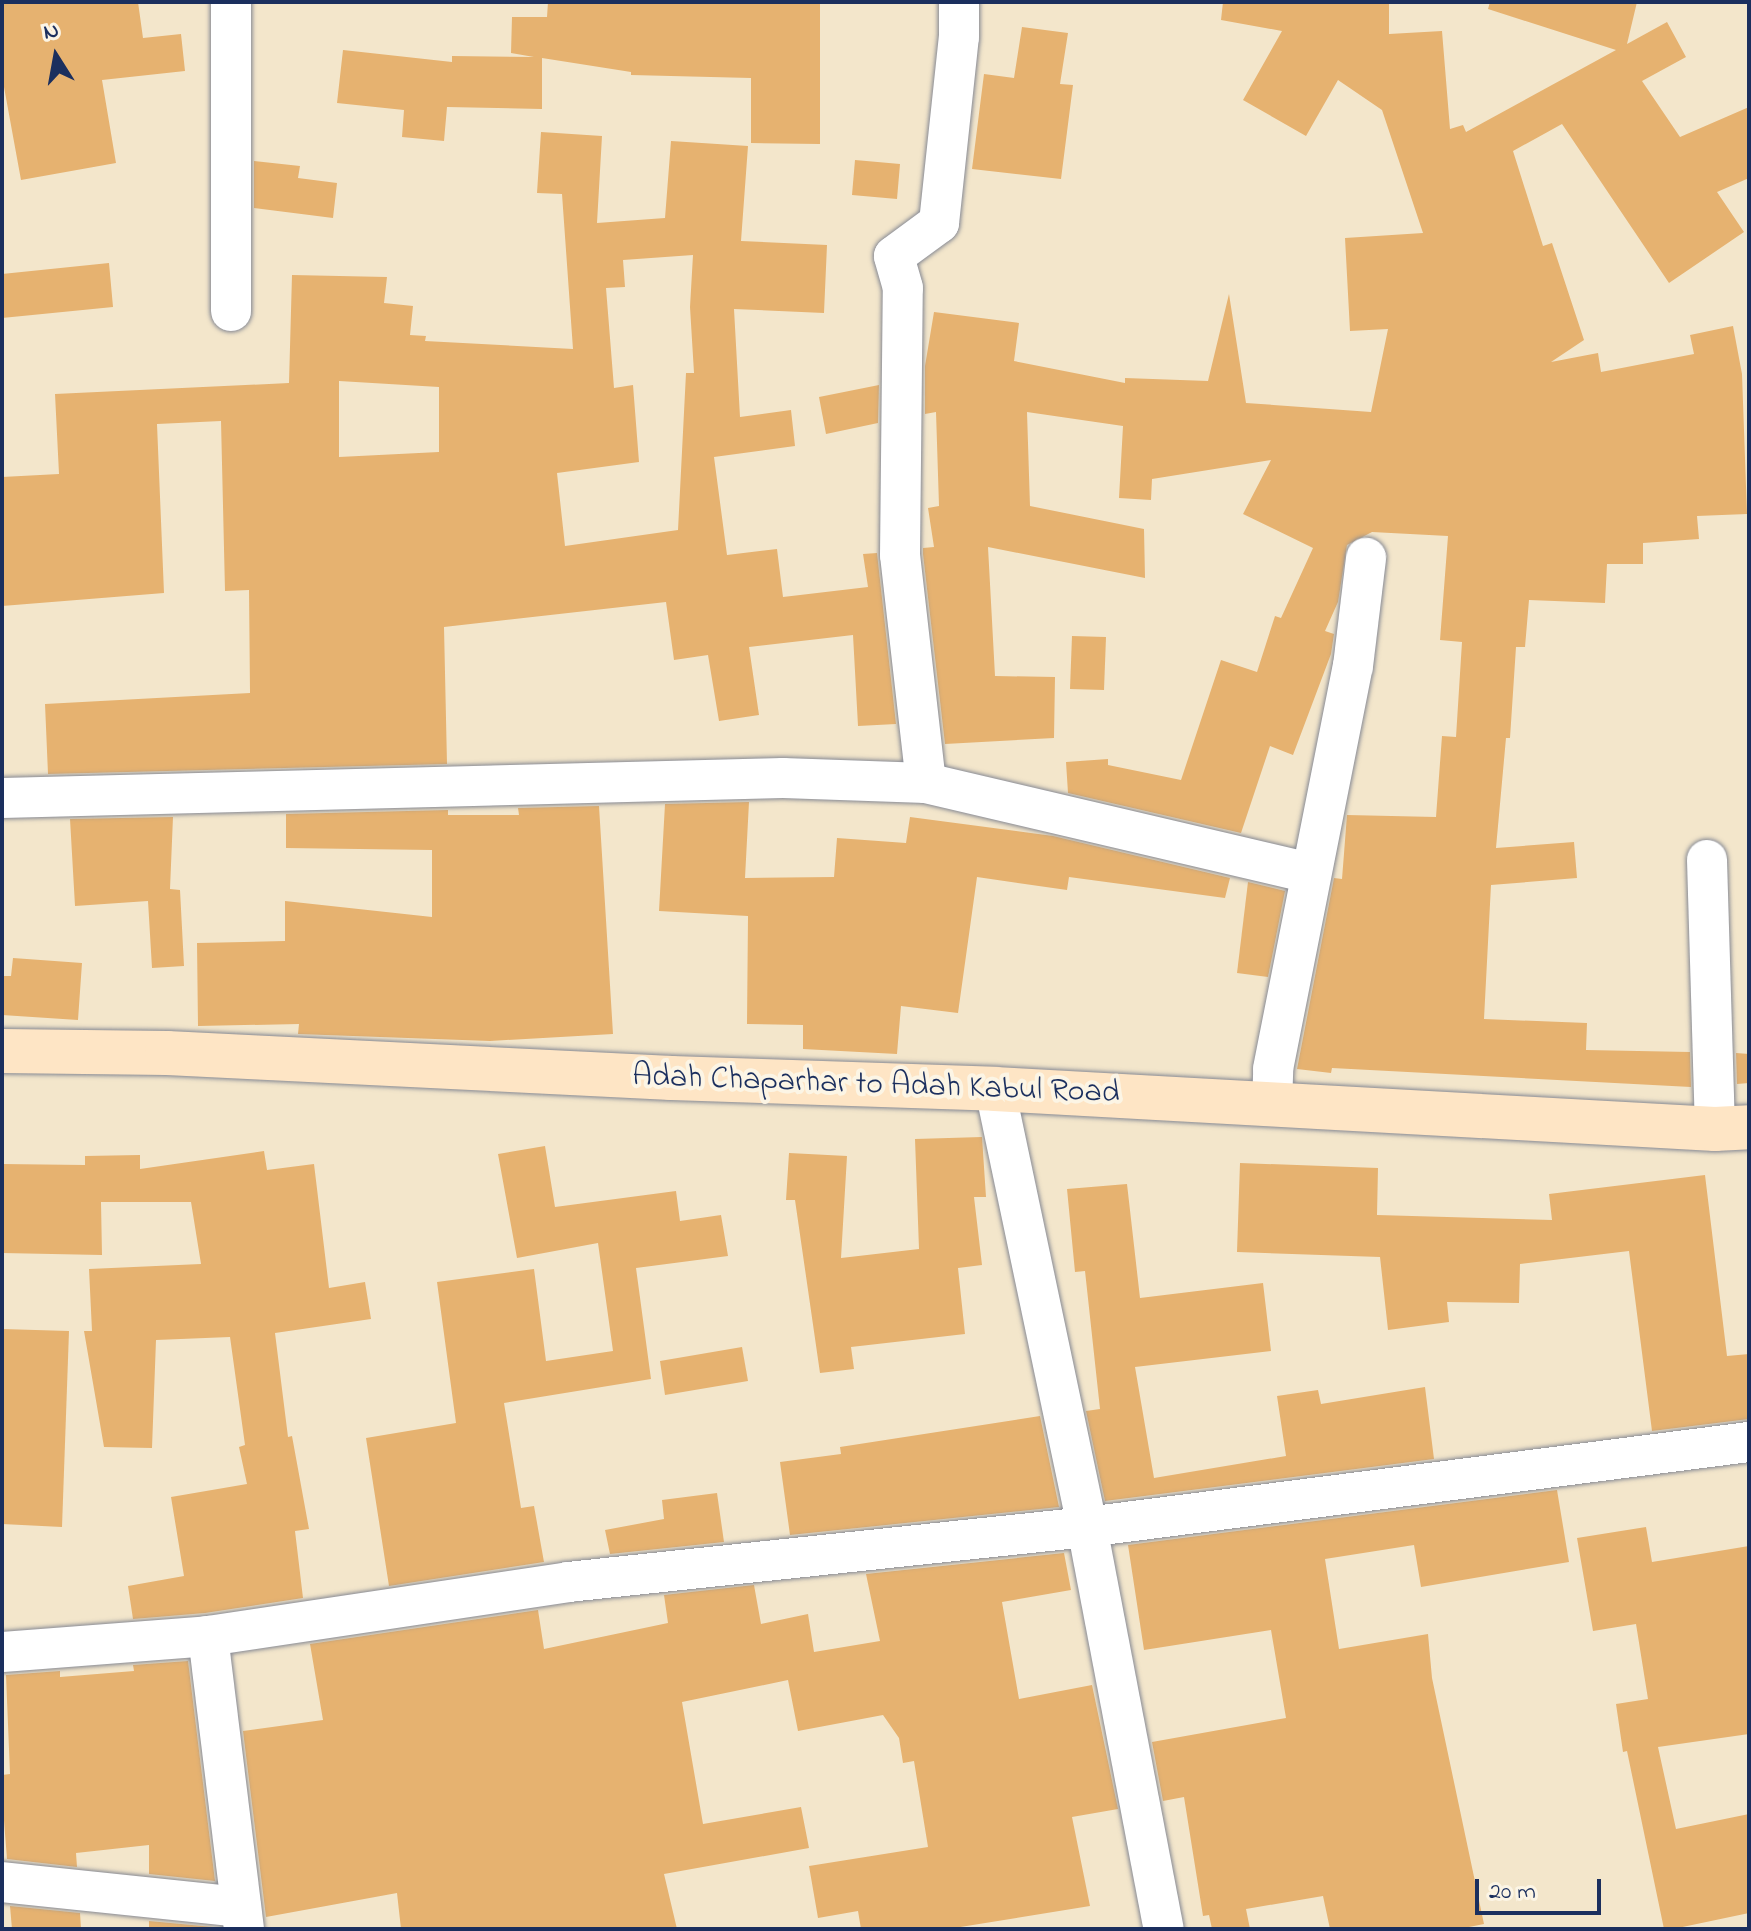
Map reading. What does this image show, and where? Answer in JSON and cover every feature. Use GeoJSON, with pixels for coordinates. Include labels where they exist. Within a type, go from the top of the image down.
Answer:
{"type":"FeatureCollection","features":[{"type":"Feature","properties":{"kind":"main road","name":"Adah Chaparhar to Adah Kabul Road"},"geometry":{"type":"LineString","coordinates":[[2,1051],[167,1053],[671,1078],[995,1089],[1732,1128]]}},
{"type":"Feature","properties":{"kind":"street"},"geometry":{"type":"LineString","coordinates":[[231,2],[231,311]]}},
{"type":"Feature","properties":{"kind":"street"},"geometry":{"type":"LineString","coordinates":[[926,783],[900,555],[903,288],[894,256],[939,223],[959,37],[959,2]]}},
{"type":"Feature","properties":{"kind":"street"},"geometry":{"type":"LineString","coordinates":[[1272,1105],[1273,1069],[1353,666],[1366,558]]}},
{"type":"Feature","properties":{"kind":"street"},"geometry":{"type":"LineString","coordinates":[[2,798],[783,778],[926,783],[1310,873]]}},
{"type":"Feature","properties":{"kind":"street"},"geometry":{"type":"LineString","coordinates":[[1707,860],[1732,1128]]}},
{"type":"Feature","properties":{"kind":"street"},"geometry":{"type":"LineString","coordinates":[[995,1089],[1087,1527],[1164,1929]]}},
{"type":"Feature","properties":{"kind":"street"},"geometry":{"type":"LineString","coordinates":[[2,1652],[208,1636],[568,1582],[1087,1527],[1749,1442]]}},
{"type":"Feature","properties":{"kind":"street"},"geometry":{"type":"LineString","coordinates":[[2,1882],[243,1918],[208,1636]]}},
{"type":"Feature","properties":{"kind":"building"},"geometry":{"type":"Polygon","coordinates":[[[2,2],[138,2],[143,38],[181,34],[185,71],[102,80],[116,163],[21,180],[2,76],[2,2]]]}},
{"type":"Feature","properties":{"kind":"building"},"geometry":{"type":"Polygon","coordinates":[[[548,2],[820,2],[820,144],[751,143],[751,78],[631,75],[631,72],[542,58],[542,109],[447,107],[444,141],[402,137],[404,110],[337,103],[343,50],[452,62],[452,56],[534,57],[511,53],[512,17],[547,17],[548,2]]]}},
{"type":"Feature","properties":{"kind":"building"},"geometry":{"type":"Polygon","coordinates":[[[1223,2],[1389,2],[1389,34],[1442,31],[1450,129],[1463,125],[1466,132],[1616,50],[1488,9],[1490,2],[1637,2],[1627,44],[1667,22],[1686,57],[1642,81],[1680,137],[1749,107],[1749,178],[1717,192],[1744,232],[1669,283],[1562,124],[1513,151],[1543,246],[1552,243],[1584,340],[1551,362],[1598,353],[1601,372],[1694,354],[1690,335],[1733,326],[1742,374],[1747,514],[1697,516],[1699,539],[1643,543],[1643,564],[1607,564],[1605,603],[1529,600],[1525,647],[1516,647],[1510,738],[1506,738],[1496,848],[1574,842],[1577,878],[1491,885],[1484,1019],[1587,1023],[1586,1050],[1690,1052],[1691,1087],[1332,1068],[1331,1073],[1297,1069],[1334,878],[1342,879],[1347,815],[1436,817],[1442,736],[1456,737],[1462,642],[1440,640],[1448,536],[1372,532],[1347,545],[1338,602],[1325,631],[1334,634],[1331,654],[1293,755],[1270,746],[1241,833],[1068,793],[1066,762],[1108,759],[1108,765],[1181,780],[1221,660],[1257,672],[1275,616],[1281,618],[1313,548],[1243,514],[1271,460],[1152,479],[1151,500],[1119,498],[1123,426],[1027,412],[1030,506],[1144,529],[1145,578],[988,547],[995,676],[1055,677],[1054,738],[945,744],[923,554],[923,548],[934,547],[928,508],[939,506],[936,412],[925,414],[925,366],[934,312],[1019,323],[1014,361],[1125,383],[1125,378],[1208,381],[1229,294],[1246,403],[1371,412],[1388,329],[1350,331],[1345,238],[1423,233],[1382,110],[1338,80],[1306,136],[1243,100],[1282,31],[1221,20],[1223,2]]]}},
{"type":"Feature","properties":{"kind":"building"},"geometry":{"type":"Polygon","coordinates":[[[1022,27],[1068,33],[1060,84],[1073,85],[1061,179],[972,169],[984,74],[1014,78],[1022,27]]]}},
{"type":"Feature","properties":{"kind":"building"},"geometry":{"type":"Polygon","coordinates":[[[541,132],[602,136],[597,223],[665,218],[671,141],[748,146],[741,241],[827,245],[824,313],[734,309],[740,417],[791,410],[795,446],[714,457],[727,555],[777,549],[783,597],[868,587],[863,554],[877,553],[896,724],[858,726],[853,635],[749,647],[759,715],[719,721],[708,655],[674,660],[666,602],[444,627],[447,764],[48,774],[45,704],[250,693],[249,590],[225,591],[221,421],[157,424],[164,593],[2,606],[2,477],[59,474],[55,394],[289,383],[292,275],[387,277],[384,303],[413,306],[410,335],[426,336],[425,341],[573,349],[562,194],[537,193],[541,132]],[[693,255],[623,260],[625,287],[606,288],[614,388],[633,385],[639,462],[557,473],[565,546],[678,530],[686,373],[694,373],[690,307],[693,255]],[[339,381],[339,457],[439,452],[439,387],[339,381]]]}},
{"type":"Feature","properties":{"kind":"building"},"geometry":{"type":"Polygon","coordinates":[[[855,160],[900,164],[897,199],[852,195],[855,160]]]}},
{"type":"Feature","properties":{"kind":"building"},"geometry":{"type":"Polygon","coordinates":[[[254,161],[300,166],[298,178],[337,183],[333,218],[254,208],[254,161]]]}},
{"type":"Feature","properties":{"kind":"building"},"geometry":{"type":"Polygon","coordinates":[[[109,263],[113,307],[2,318],[2,274],[109,263]]]}},
{"type":"Feature","properties":{"kind":"building"},"geometry":{"type":"Polygon","coordinates":[[[879,385],[878,423],[826,434],[819,397],[879,385]]]}},
{"type":"Feature","properties":{"kind":"building"},"geometry":{"type":"Polygon","coordinates":[[[1072,636],[1106,637],[1104,690],[1070,689],[1072,636]]]}},
{"type":"Feature","properties":{"kind":"building"},"geometry":{"type":"Polygon","coordinates":[[[749,802],[745,878],[834,877],[837,838],[906,843],[910,817],[1053,836],[1230,878],[1225,898],[1069,877],[1067,890],[977,877],[958,1013],[901,1006],[897,1054],[803,1049],[803,1025],[747,1024],[748,916],[659,911],[665,804],[749,802]]]}},
{"type":"Feature","properties":{"kind":"building"},"geometry":{"type":"Polygon","coordinates":[[[599,806],[613,1034],[490,1041],[298,1034],[299,1024],[198,1026],[197,943],[285,941],[285,901],[432,917],[432,850],[286,848],[286,814],[448,810],[448,815],[519,815],[518,808],[599,806]]]}},
{"type":"Feature","properties":{"kind":"building"},"geometry":{"type":"Polygon","coordinates":[[[173,817],[170,889],[180,890],[184,966],[152,968],[148,901],[75,906],[70,819],[173,817]]]}},
{"type":"Feature","properties":{"kind":"building"},"geometry":{"type":"Polygon","coordinates":[[[1248,882],[1285,891],[1268,977],[1237,973],[1248,882]]]}},
{"type":"Feature","properties":{"kind":"building"},"geometry":{"type":"Polygon","coordinates":[[[13,958],[82,963],[78,1020],[2,1015],[2,976],[11,976],[13,958]]]}},
{"type":"Feature","properties":{"kind":"building"},"geometry":{"type":"Polygon","coordinates":[[[1736,1053],[1749,1054],[1749,1083],[1737,1084],[1736,1053]]]}},
{"type":"Feature","properties":{"kind":"building"},"geometry":{"type":"Polygon","coordinates":[[[982,1137],[986,1197],[974,1197],[982,1265],[958,1268],[965,1334],[851,1347],[854,1369],[820,1373],[795,1200],[786,1200],[789,1153],[847,1156],[841,1258],[919,1249],[915,1139],[982,1137]]]}},
{"type":"Feature","properties":{"kind":"building"},"geometry":{"type":"Polygon","coordinates":[[[545,1146],[555,1207],[676,1191],[680,1221],[721,1215],[728,1256],[636,1268],[651,1379],[504,1403],[521,1508],[534,1506],[544,1562],[389,1586],[366,1438],[456,1423],[437,1282],[534,1269],[546,1361],[613,1351],[598,1243],[517,1258],[498,1154],[545,1146]]]}},
{"type":"Feature","properties":{"kind":"building"},"geometry":{"type":"Polygon","coordinates":[[[264,1151],[267,1170],[314,1164],[329,1288],[365,1282],[371,1319],[275,1333],[288,1437],[292,1436],[309,1529],[295,1531],[303,1598],[205,1613],[133,1619],[128,1586],[184,1576],[171,1497],[247,1484],[239,1447],[245,1445],[230,1337],[156,1340],[152,1448],[104,1447],[84,1331],[92,1331],[89,1269],[201,1264],[191,1202],[101,1202],[102,1255],[2,1253],[2,1164],[85,1165],[85,1156],[140,1155],[140,1169],[264,1151]]]}},
{"type":"Feature","properties":{"kind":"building"},"geometry":{"type":"Polygon","coordinates":[[[1240,1163],[1378,1168],[1377,1215],[1552,1220],[1549,1194],[1705,1175],[1727,1356],[1749,1354],[1749,1419],[1652,1431],[1629,1251],[1520,1264],[1519,1303],[1447,1302],[1449,1322],[1388,1330],[1380,1257],[1237,1252],[1240,1163]]]}},
{"type":"Feature","properties":{"kind":"building"},"geometry":{"type":"Polygon","coordinates":[[[1127,1184],[1140,1298],[1263,1283],[1271,1351],[1135,1367],[1154,1478],[1286,1456],[1277,1396],[1318,1390],[1321,1404],[1425,1387],[1434,1459],[1105,1501],[1086,1411],[1100,1409],[1085,1271],[1075,1272],[1067,1189],[1127,1184]]]}},
{"type":"Feature","properties":{"kind":"building"},"geometry":{"type":"Polygon","coordinates":[[[2,1329],[69,1331],[62,1527],[2,1524],[2,1329]]]}},
{"type":"Feature","properties":{"kind":"building"},"geometry":{"type":"Polygon","coordinates":[[[742,1347],[748,1381],[665,1395],[660,1361],[742,1347]]]}},
{"type":"Feature","properties":{"kind":"building"},"geometry":{"type":"Polygon","coordinates":[[[1040,1416],[1059,1507],[790,1535],[780,1462],[841,1454],[840,1447],[1040,1416]]]}},
{"type":"Feature","properties":{"kind":"building"},"geometry":{"type":"Polygon","coordinates":[[[1557,1490],[1569,1562],[1421,1587],[1414,1545],[1325,1559],[1339,1649],[1428,1634],[1432,1678],[1484,1924],[1459,1929],[1330,1929],[1323,1896],[1246,1909],[1250,1929],[1212,1929],[1209,1915],[1203,1916],[1184,1797],[1163,1801],[1152,1742],[1286,1718],[1271,1630],[1144,1650],[1128,1545],[1557,1490]]]}},
{"type":"Feature","properties":{"kind":"building"},"geometry":{"type":"Polygon","coordinates":[[[717,1493],[724,1542],[610,1554],[605,1530],[664,1519],[662,1500],[717,1493]]]}},
{"type":"Feature","properties":{"kind":"building"},"geometry":{"type":"Polygon","coordinates":[[[1646,1527],[1652,1562],[1749,1546],[1749,1734],[1658,1747],[1676,1829],[1749,1814],[1749,1913],[1673,1929],[1664,1929],[1627,1751],[1623,1752],[1616,1704],[1648,1699],[1636,1624],[1593,1631],[1577,1538],[1646,1527]]]}},
{"type":"Feature","properties":{"kind":"building"},"geometry":{"type":"Polygon","coordinates":[[[1064,1553],[1071,1590],[1002,1602],[1019,1699],[1092,1685],[1118,1809],[1072,1817],[1090,1906],[948,1929],[861,1929],[858,1911],[818,1918],[809,1866],[928,1847],[914,1761],[903,1763],[899,1738],[883,1715],[798,1731],[788,1680],[682,1702],[703,1824],[801,1807],[809,1848],[664,1874],[677,1929],[401,1929],[397,1893],[266,1917],[243,1731],[323,1720],[310,1644],[538,1610],[544,1649],[668,1623],[664,1595],[754,1585],[761,1624],[808,1614],[814,1652],[880,1641],[866,1574],[1064,1553]]]}},
{"type":"Feature","properties":{"kind":"building"},"geometry":{"type":"Polygon","coordinates":[[[188,1661],[215,1881],[149,1874],[149,1845],[76,1853],[77,1867],[7,1859],[2,1795],[2,1775],[10,1774],[6,1675],[60,1671],[60,1677],[134,1671],[133,1665],[188,1661]]]}},
{"type":"Feature","properties":{"kind":"building"},"geometry":{"type":"Polygon","coordinates":[[[10,1906],[80,1913],[81,1929],[12,1929],[10,1906]]]}},
{"type":"Feature","properties":{"kind":"building"},"geometry":{"type":"Polygon","coordinates":[[[149,1921],[213,1927],[214,1929],[149,1929],[149,1921]]]}}]}
